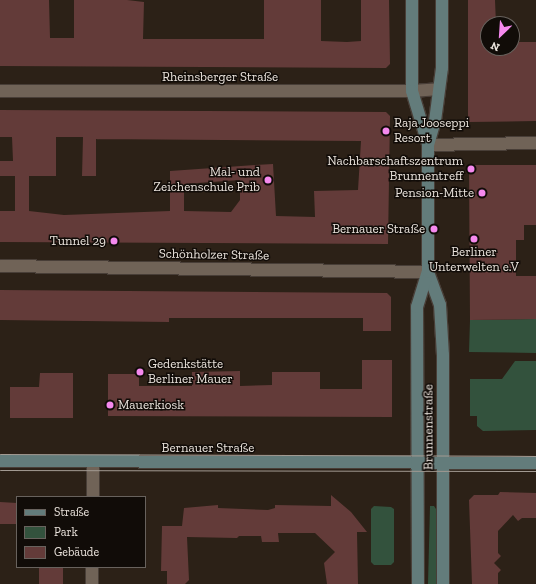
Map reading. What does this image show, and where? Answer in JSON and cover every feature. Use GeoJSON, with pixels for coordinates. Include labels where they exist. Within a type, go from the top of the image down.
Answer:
{"type":"FeatureCollection","features":[{"type":"Feature","properties":{"kind":"main road","name":"Brunnenstraße"},"geometry":{"type":"LineString","coordinates":[[412,0],[412,91],[428,145]]}},
{"type":"Feature","properties":{"kind":"main road","name":"Brunnenstraße"},"geometry":{"type":"LineString","coordinates":[[418,584],[417,307],[428,272],[428,145],[442,68],[442,0]]}},
{"type":"Feature","properties":{"kind":"main road","name":"Brunnenstraße"},"geometry":{"type":"LineString","coordinates":[[428,272],[440,305],[443,464],[443,584]]}},
{"type":"Feature","properties":{"kind":"main road","name":"Bernauer Straße"},"geometry":{"type":"LineString","coordinates":[[0,461],[418,464],[536,463]]}},
{"type":"Feature","properties":{"kind":"street","name":"Rheinsberger Straße"},"geometry":{"type":"LineString","coordinates":[[0,91],[412,91],[439,89]]}},
{"type":"Feature","properties":{"kind":"street"},"geometry":{"type":"LineString","coordinates":[[428,145],[536,143]]}},
{"type":"Feature","properties":{"kind":"street","name":"Schönholzer Straße"},"geometry":{"type":"LineString","coordinates":[[0,266],[428,272]]}},
{"type":"Feature","properties":{"kind":"street"},"geometry":{"type":"LineString","coordinates":[[93,462],[93,496]]}},
{"type":"Feature","properties":{"kind":"street"},"geometry":{"type":"LineString","coordinates":[[92,568],[92,584]]}},
{"type":"Feature","properties":{"kind":"green space"},"geometry":{"type":"Polygon","coordinates":[[[536,319],[536,353],[469,352],[470,320],[536,319]]]}},
{"type":"Feature","properties":{"kind":"green space"},"geometry":{"type":"Polygon","coordinates":[[[515,361],[536,361],[536,430],[483,431],[477,426],[477,416],[470,416],[470,379],[502,379],[515,361]]]}},
{"type":"Feature","properties":{"kind":"green space"},"geometry":{"type":"Polygon","coordinates":[[[374,506],[391,507],[394,509],[394,562],[391,565],[374,565],[371,562],[371,509],[374,506]]]}},
{"type":"Feature","properties":{"kind":"green space"},"geometry":{"type":"Polygon","coordinates":[[[430,506],[434,506],[436,509],[437,584],[428,584],[430,506]]]}},
{"type":"Feature","properties":{"kind":"building"},"geometry":{"type":"Polygon","coordinates":[[[0,0],[49,0],[50,38],[74,38],[74,0],[127,0],[144,2],[143,39],[264,39],[264,0],[321,0],[321,41],[347,42],[361,41],[361,0],[389,0],[390,64],[386,68],[0,66],[0,0]]]}},
{"type":"Feature","properties":{"kind":"building"},"geometry":{"type":"Polygon","coordinates":[[[468,0],[495,0],[496,16],[480,16],[480,56],[520,56],[520,42],[536,42],[536,121],[468,122],[468,0]]]}},
{"type":"Feature","properties":{"kind":"building"},"geometry":{"type":"Polygon","coordinates":[[[0,110],[386,112],[390,116],[388,244],[0,242],[0,211],[15,211],[15,176],[0,176],[0,161],[13,161],[12,137],[0,137],[0,110]],[[56,137],[56,176],[29,176],[29,211],[64,215],[170,211],[170,171],[255,165],[273,164],[276,216],[315,217],[314,191],[358,190],[361,141],[96,139],[96,176],[82,176],[83,137],[56,137]],[[240,180],[184,184],[184,211],[231,212],[240,200],[240,180]]]}},
{"type":"Feature","properties":{"kind":"building"},"geometry":{"type":"Polygon","coordinates":[[[469,165],[536,165],[536,225],[524,225],[524,240],[516,240],[516,276],[536,276],[536,319],[470,320],[469,165]]]}},
{"type":"Feature","properties":{"kind":"building"},"geometry":{"type":"Polygon","coordinates":[[[0,290],[387,293],[391,297],[391,331],[363,331],[363,318],[169,318],[169,322],[0,320],[0,290]]]}},
{"type":"Feature","properties":{"kind":"building"},"geometry":{"type":"Polygon","coordinates":[[[362,360],[392,360],[392,417],[108,416],[108,374],[139,374],[139,386],[192,386],[192,372],[240,371],[240,386],[272,385],[272,372],[320,372],[320,389],[362,389],[362,360]]]}},
{"type":"Feature","properties":{"kind":"building"},"geometry":{"type":"Polygon","coordinates":[[[40,373],[73,373],[73,418],[10,418],[10,387],[39,387],[40,373]]]}},
{"type":"Feature","properties":{"kind":"building"},"geometry":{"type":"Polygon","coordinates":[[[500,492],[536,493],[536,518],[522,518],[518,521],[513,515],[498,531],[498,553],[501,556],[494,563],[501,570],[498,573],[498,584],[472,584],[469,500],[474,495],[498,495],[500,492]]]}},
{"type":"Feature","properties":{"kind":"building"},"geometry":{"type":"Polygon","coordinates":[[[331,495],[351,512],[367,532],[357,532],[358,584],[327,584],[324,563],[335,552],[315,533],[278,533],[279,542],[262,542],[261,536],[239,536],[237,538],[187,537],[189,580],[185,584],[167,584],[167,571],[161,571],[162,526],[182,526],[184,508],[218,505],[218,508],[268,510],[275,508],[275,505],[331,506],[331,495]]]}},
{"type":"Feature","properties":{"kind":"building"},"geometry":{"type":"Polygon","coordinates":[[[0,502],[16,503],[16,524],[0,524],[0,502]]]}},
{"type":"Feature","properties":{"kind":"building"},"geometry":{"type":"Polygon","coordinates":[[[39,568],[63,568],[63,584],[39,584],[39,568]]]}},
{"type":"Feature","properties":{"kind":"tram line"},"geometry":{"type":"LineString","coordinates":[[0,454],[536,456]]}},
{"type":"Feature","properties":{"kind":"tram line"},"geometry":{"type":"LineString","coordinates":[[0,470],[536,471]]}},
{"type":"Feature","properties":{"kind":"place","name":"Raja Jooseppi Resort"},"geometry":{"type":"Point","coordinates":[386,131]}},
{"type":"Feature","properties":{"kind":"place","name":"Nachbarschaftszentrum Brunnentreff"},"geometry":{"type":"Point","coordinates":[471,169]}},
{"type":"Feature","properties":{"kind":"place","name":"Mal- und Zeichenschule Prib"},"geometry":{"type":"Point","coordinates":[268,180]}},
{"type":"Feature","properties":{"kind":"place","name":"Pension-Mitte"},"geometry":{"type":"Point","coordinates":[482,193]}},
{"type":"Feature","properties":{"kind":"place","name":"Bernauer Straße"},"geometry":{"type":"Point","coordinates":[434,229]}},
{"type":"Feature","properties":{"kind":"place","name":"Berliner Unterwelten e.V"},"geometry":{"type":"Point","coordinates":[474,239]}},
{"type":"Feature","properties":{"kind":"place","name":"Tunnel 29"},"geometry":{"type":"Point","coordinates":[114,241]}},
{"type":"Feature","properties":{"kind":"place","name":"Gedenkstätte Berliner Mauer"},"geometry":{"type":"Point","coordinates":[140,372]}},
{"type":"Feature","properties":{"kind":"place","name":"Mauerkiosk"},"geometry":{"type":"Point","coordinates":[110,405]}}]}
